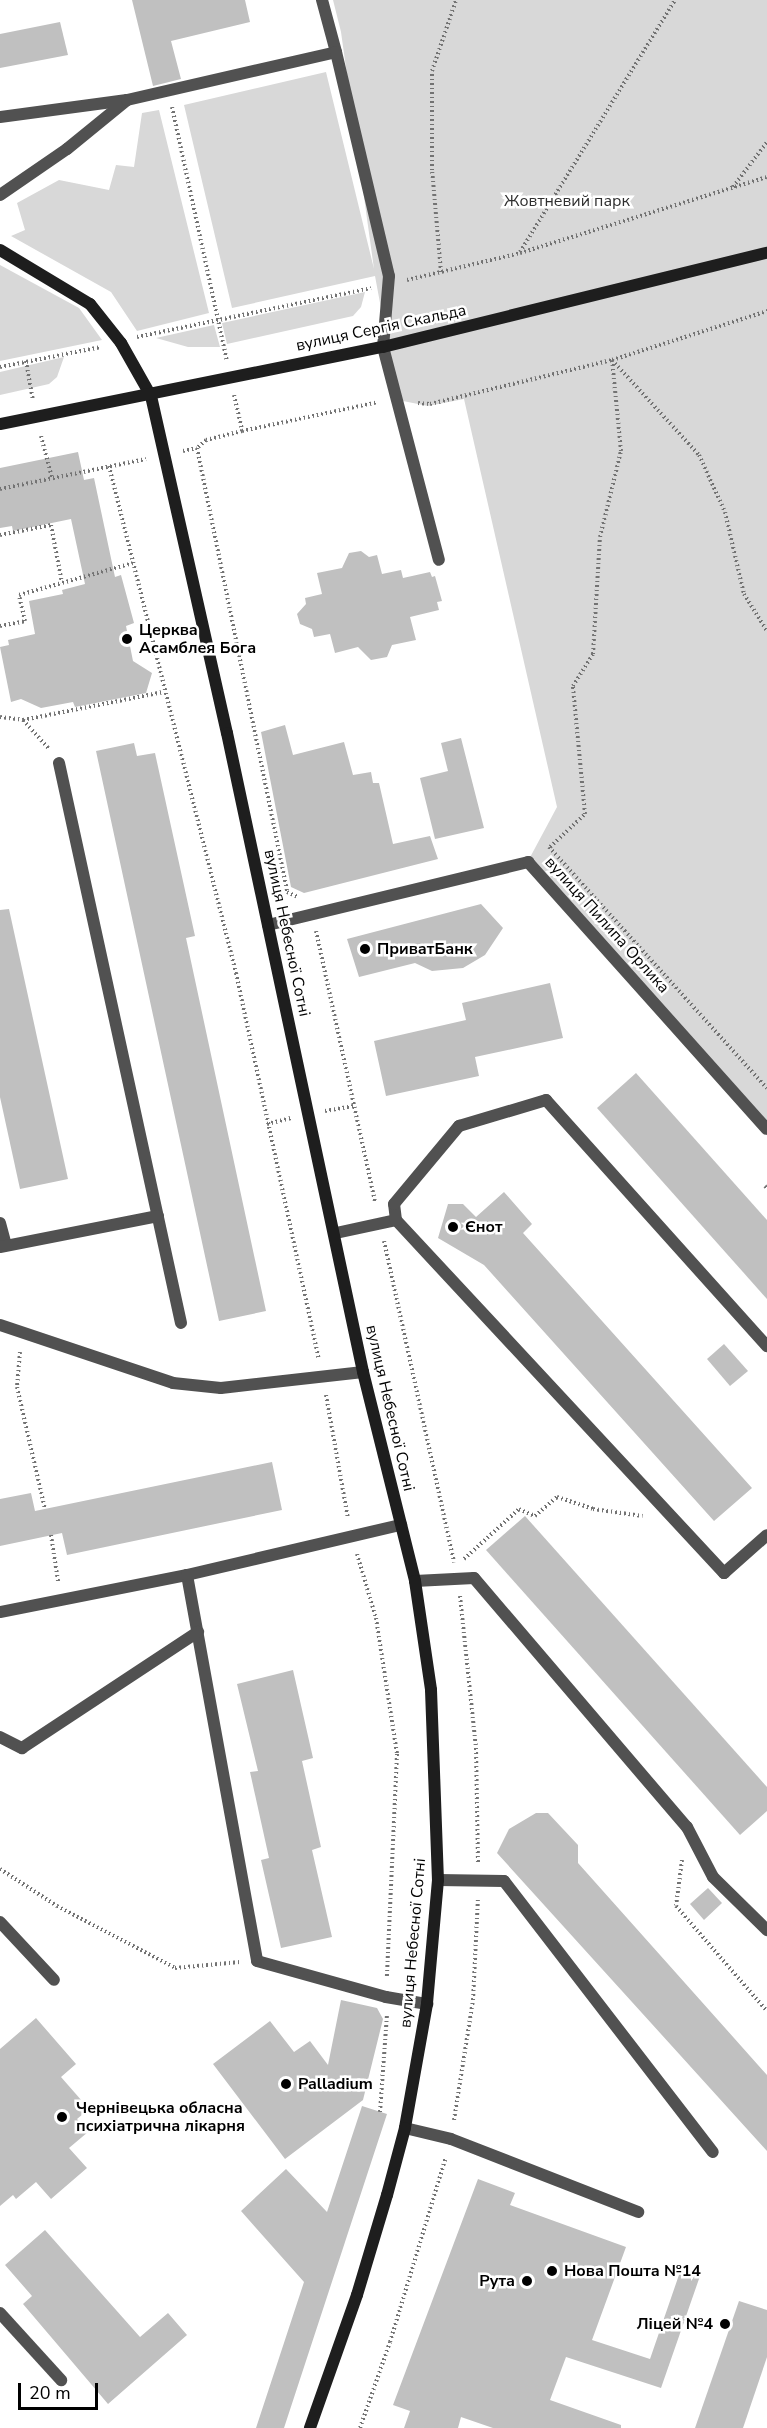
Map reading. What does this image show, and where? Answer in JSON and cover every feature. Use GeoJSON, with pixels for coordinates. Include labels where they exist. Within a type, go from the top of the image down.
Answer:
{"type":"FeatureCollection","features":[{"type":"Feature","properties":{"kind":"street"},"geometry":{"type":"LineString","coordinates":[[322,0],[390,285],[383,347],[395,399],[416,460],[439,560]]}},
{"type":"Feature","properties":{"kind":"street"},"geometry":{"type":"LineString","coordinates":[[0,117],[127,100],[336,52]]}},
{"type":"Feature","properties":{"kind":"street"},"geometry":{"type":"LineString","coordinates":[[0,195],[67,149],[127,100]]}},
{"type":"Feature","properties":{"kind":"street","name":"вулиця Небесної Сотні"},"geometry":{"type":"LineString","coordinates":[[0,250],[90,304],[121,343],[151,396],[336,1233],[363,1372],[415,1581],[436,1741],[438,1880],[427,2004],[405,2128],[357,2295],[310,2428]]}},
{"type":"Feature","properties":{"kind":"street","name":"вулиця Сергія Скальда"},"geometry":{"type":"LineString","coordinates":[[0,424],[151,396],[231,377],[383,347],[767,253]]}},
{"type":"Feature","properties":{"kind":"street"},"geometry":{"type":"LineString","coordinates":[[59,763],[181,1323]]}},
{"type":"Feature","properties":{"kind":"street","name":"вулиця Пилипа Орлика"},"geometry":{"type":"LineString","coordinates":[[268,925],[528,862],[767,1129]]}},
{"type":"Feature","properties":{"kind":"street"},"geometry":{"type":"LineString","coordinates":[[767,1346],[546,1100],[459,1126],[394,1204],[396,1220],[723,1573],[767,1535]]}},
{"type":"Feature","properties":{"kind":"street"},"geometry":{"type":"LineString","coordinates":[[0,1223],[3,1246],[158,1216]]}},
{"type":"Feature","properties":{"kind":"street"},"geometry":{"type":"LineString","coordinates":[[336,1233],[396,1220]]}},
{"type":"Feature","properties":{"kind":"street"},"geometry":{"type":"LineString","coordinates":[[0,1325],[173,1383],[221,1388],[363,1372]]}},
{"type":"Feature","properties":{"kind":"street"},"geometry":{"type":"LineString","coordinates":[[0,1612],[187,1575],[401,1525]]}},
{"type":"Feature","properties":{"kind":"street"},"geometry":{"type":"LineString","coordinates":[[187,1575],[257,1961],[386,1997],[427,2004]]}},
{"type":"Feature","properties":{"kind":"street"},"geometry":{"type":"LineString","coordinates":[[415,1581],[474,1578],[687,1827],[713,1877],[767,1930]]}},
{"type":"Feature","properties":{"kind":"street"},"geometry":{"type":"LineString","coordinates":[[0,1737],[22,1748],[198,1632]]}},
{"type":"Feature","properties":{"kind":"street"},"geometry":{"type":"LineString","coordinates":[[438,1880],[504,1881],[713,2152]]}},
{"type":"Feature","properties":{"kind":"street"},"geometry":{"type":"LineString","coordinates":[[0,1922],[54,1980]]}},
{"type":"Feature","properties":{"kind":"street"},"geometry":{"type":"LineString","coordinates":[[405,2128],[451,2139],[638,2212]]}},
{"type":"Feature","properties":{"kind":"street"},"geometry":{"type":"LineString","coordinates":[[0,2313],[61,2380]]}},
{"type":"Feature","properties":{"kind":"path"},"geometry":{"type":"LineString","coordinates":[[441,272],[432,170],[432,71],[456,0]]}},
{"type":"Feature","properties":{"kind":"path"},"geometry":{"type":"LineString","coordinates":[[520,253],[675,0]]}},
{"type":"Feature","properties":{"kind":"path"},"geometry":{"type":"LineString","coordinates":[[169,91],[242,431],[395,399],[430,405],[612,360],[767,311]]}},
{"type":"Feature","properties":{"kind":"path"},"geometry":{"type":"LineString","coordinates":[[732,188],[767,141]]}},
{"type":"Feature","properties":{"kind":"path"},"geometry":{"type":"LineString","coordinates":[[0,367],[121,343],[155,331],[216,318],[390,285],[520,253],[767,177]]}},
{"type":"Feature","properties":{"kind":"path"},"geometry":{"type":"LineString","coordinates":[[612,360],[699,455],[725,512],[744,594],[767,631]]}},
{"type":"Feature","properties":{"kind":"path"},"geometry":{"type":"LineString","coordinates":[[528,862],[550,847],[585,814],[573,686],[593,654],[600,537],[621,451],[612,360]]}},
{"type":"Feature","properties":{"kind":"path"},"geometry":{"type":"LineString","coordinates":[[0,489],[197,448]]}},
{"type":"Feature","properties":{"kind":"path"},"geometry":{"type":"LineString","coordinates":[[109,466],[163,693],[236,973],[323,1377],[351,1536],[376,1618],[397,1754],[386,1997],[388,2017],[380,2112]]}},
{"type":"Feature","properties":{"kind":"path"},"geometry":{"type":"LineString","coordinates":[[0,535],[51,525],[63,583]]}},
{"type":"Feature","properties":{"kind":"path"},"geometry":{"type":"LineString","coordinates":[[0,626],[25,621],[19,595],[133,563]]}},
{"type":"Feature","properties":{"kind":"path"},"geometry":{"type":"LineString","coordinates":[[0,717],[23,720],[163,693]]}},
{"type":"Feature","properties":{"kind":"path"},"geometry":{"type":"LineString","coordinates":[[23,720],[59,763]]}},
{"type":"Feature","properties":{"kind":"path"},"geometry":{"type":"LineString","coordinates":[[550,847],[767,1088]]}},
{"type":"Feature","properties":{"kind":"path"},"geometry":{"type":"LineString","coordinates":[[24,1333],[17,1388],[45,1509]]}},
{"type":"Feature","properties":{"kind":"path"},"geometry":{"type":"LineString","coordinates":[[455,1568],[519,1509],[535,1516],[557,1497],[593,1509],[674,1520]]}},
{"type":"Feature","properties":{"kind":"path"},"geometry":{"type":"LineString","coordinates":[[51,1535],[62,1599]]}},
{"type":"Feature","properties":{"kind":"path"},"geometry":{"type":"LineString","coordinates":[[687,1827],[676,1905],[767,2011]]}},
{"type":"Feature","properties":{"kind":"path"},"geometry":{"type":"LineString","coordinates":[[0,1869],[57,1905],[175,1968],[257,1961]]}},
{"type":"Feature","properties":{"kind":"green space","name":"Жовтневий парк"},"geometry":{"type":"Polygon","coordinates":[[[333,0],[767,0],[767,1132],[527,863],[557,807],[464,399],[428,406],[398,400],[375,276],[232,308],[184,105],[326,72],[374,269],[341,32],[333,0]]]}},
{"type":"Feature","properties":{"kind":"green space"},"geometry":{"type":"Polygon","coordinates":[[[159,110],[209,313],[137,331],[111,292],[11,236],[25,230],[17,203],[59,180],[109,190],[116,165],[134,167],[142,113],[159,110]]]}},
{"type":"Feature","properties":{"kind":"green space"},"geometry":{"type":"Polygon","coordinates":[[[0,265],[79,308],[102,340],[0,361],[0,265]]]}},
{"type":"Feature","properties":{"kind":"green space"},"geometry":{"type":"Polygon","coordinates":[[[365,292],[361,307],[353,316],[227,344],[222,323],[365,292]]]}},
{"type":"Feature","properties":{"kind":"green space"},"geometry":{"type":"Polygon","coordinates":[[[214,325],[220,347],[188,347],[156,338],[214,325]]]}},
{"type":"Feature","properties":{"kind":"green space"},"geometry":{"type":"Polygon","coordinates":[[[64,357],[57,377],[49,384],[0,395],[0,372],[64,357]]]}},
{"type":"Feature","properties":{"kind":"building"},"geometry":{"type":"Polygon","coordinates":[[[132,0],[245,0],[250,22],[171,41],[181,79],[153,86],[132,0]]]}},
{"type":"Feature","properties":{"kind":"building"},"geometry":{"type":"Polygon","coordinates":[[[60,22],[68,55],[0,68],[0,34],[60,22]]]}},
{"type":"Feature","properties":{"kind":"building"},"geometry":{"type":"Polygon","coordinates":[[[78,452],[84,480],[94,478],[115,577],[121,575],[134,623],[126,626],[133,661],[152,673],[146,693],[75,707],[73,702],[41,708],[21,699],[11,702],[0,647],[9,645],[8,640],[35,634],[29,601],[63,594],[62,590],[85,584],[71,519],[13,531],[12,526],[0,528],[0,468],[78,452]]]}},
{"type":"Feature","properties":{"kind":"building"},"geometry":{"type":"Polygon","coordinates":[[[361,551],[369,557],[377,555],[382,574],[401,570],[403,578],[430,572],[432,577],[435,576],[442,601],[437,602],[439,610],[410,617],[416,640],[392,645],[387,657],[371,660],[358,647],[335,653],[330,634],[314,637],[312,629],[300,624],[297,614],[306,604],[305,598],[322,594],[317,573],[342,568],[349,553],[361,551]]]}},
{"type":"Feature","properties":{"kind":"building"},"geometry":{"type":"Polygon","coordinates":[[[285,725],[293,755],[344,742],[353,775],[371,772],[373,783],[379,783],[393,844],[430,836],[438,859],[304,893],[291,887],[261,732],[285,725]]]}},
{"type":"Feature","properties":{"kind":"building"},"geometry":{"type":"Polygon","coordinates":[[[461,738],[484,828],[435,839],[420,778],[448,771],[441,743],[461,738]]]}},
{"type":"Feature","properties":{"kind":"building"},"geometry":{"type":"Polygon","coordinates":[[[134,743],[137,756],[155,753],[195,936],[186,938],[266,1311],[219,1321],[96,751],[134,743]]]}},
{"type":"Feature","properties":{"kind":"building"},"geometry":{"type":"Polygon","coordinates":[[[481,904],[503,928],[485,955],[463,968],[432,971],[415,963],[359,977],[347,939],[481,904]]]}},
{"type":"Feature","properties":{"kind":"building"},"geometry":{"type":"Polygon","coordinates":[[[9,909],[68,1179],[20,1189],[0,1097],[0,910],[9,909]]]}},
{"type":"Feature","properties":{"kind":"building"},"geometry":{"type":"Polygon","coordinates":[[[550,983],[563,1038],[475,1057],[479,1076],[386,1096],[374,1041],[466,1020],[462,1003],[550,983]]]}},
{"type":"Feature","properties":{"kind":"building"},"geometry":{"type":"Polygon","coordinates":[[[636,1073],[767,1220],[767,1299],[597,1108],[636,1073]]]}},
{"type":"Feature","properties":{"kind":"building"},"geometry":{"type":"Polygon","coordinates":[[[504,1192],[532,1224],[523,1233],[752,1488],[714,1521],[484,1265],[438,1238],[448,1204],[463,1204],[476,1217],[504,1192]]]}},
{"type":"Feature","properties":{"kind":"building"},"geometry":{"type":"Polygon","coordinates":[[[724,1344],[748,1371],[730,1386],[707,1359],[724,1344]]]}},
{"type":"Feature","properties":{"kind":"building"},"geometry":{"type":"Polygon","coordinates":[[[272,1462],[282,1510],[67,1555],[62,1533],[0,1546],[0,1499],[31,1493],[35,1511],[272,1462]]]}},
{"type":"Feature","properties":{"kind":"building"},"geometry":{"type":"Polygon","coordinates":[[[525,1516],[767,1787],[767,1811],[740,1835],[486,1550],[525,1516]]]}},
{"type":"Feature","properties":{"kind":"building"},"geometry":{"type":"Polygon","coordinates":[[[293,1670],[313,1758],[302,1761],[321,1847],[312,1850],[332,1937],[281,1948],[261,1860],[269,1858],[250,1772],[258,1771],[237,1684],[293,1670]]]}},
{"type":"Feature","properties":{"kind":"building"},"geometry":{"type":"Polygon","coordinates":[[[536,1813],[548,1813],[578,1845],[578,1863],[767,2075],[767,2151],[497,1853],[509,1829],[536,1813]]]}},
{"type":"Feature","properties":{"kind":"building"},"geometry":{"type":"Polygon","coordinates":[[[708,1888],[722,1903],[704,1920],[690,1904],[708,1888]]]}},
{"type":"Feature","properties":{"kind":"building","name":"Palladium"},"geometry":{"type":"Polygon","coordinates":[[[341,2000],[377,2008],[383,2019],[363,2100],[285,2159],[213,2064],[270,2021],[294,2052],[310,2041],[328,2065],[341,2000]]]}},
{"type":"Feature","properties":{"kind":"building"},"geometry":{"type":"Polygon","coordinates":[[[36,2018],[76,2064],[61,2077],[89,2109],[77,2119],[88,2132],[69,2148],[87,2168],[51,2199],[36,2182],[16,2199],[13,2195],[0,2206],[0,2049],[36,2018]]]}},
{"type":"Feature","properties":{"kind":"building"},"geometry":{"type":"Polygon","coordinates":[[[362,2106],[387,2114],[284,2428],[256,2428],[304,2282],[241,2211],[286,2169],[327,2212],[362,2106]]]}},
{"type":"Feature","properties":{"kind":"building"},"geometry":{"type":"Polygon","coordinates":[[[478,2179],[515,2193],[510,2205],[626,2247],[592,2340],[650,2359],[681,2269],[700,2276],[661,2388],[566,2357],[550,2400],[621,2425],[621,2428],[493,2428],[461,2417],[458,2428],[404,2428],[410,2411],[393,2405],[478,2179]]]}},
{"type":"Feature","properties":{"kind":"building"},"geometry":{"type":"Polygon","coordinates":[[[45,2230],[140,2337],[168,2313],[187,2335],[108,2404],[23,2304],[32,2296],[5,2265],[45,2230]]]}},
{"type":"Feature","properties":{"kind":"building"},"geometry":{"type":"Polygon","coordinates":[[[739,2301],[767,2310],[767,2357],[743,2428],[695,2428],[739,2301]]]}},
{"type":"Feature","properties":{"kind":"place","name":"Церква Асамблея Бога"},"geometry":{"type":"Point","coordinates":[127,639]}},
{"type":"Feature","properties":{"kind":"place","name":"ПриватБанк"},"geometry":{"type":"Point","coordinates":[365,949]}},
{"type":"Feature","properties":{"kind":"place","name":"Єнот"},"geometry":{"type":"Point","coordinates":[453,1227]}},
{"type":"Feature","properties":{"kind":"place","name":"Palladium"},"geometry":{"type":"Point","coordinates":[286,2084]}},
{"type":"Feature","properties":{"kind":"place","name":"Чернівецька обласна психіатрична лікарня"},"geometry":{"type":"Point","coordinates":[62,2117]}},
{"type":"Feature","properties":{"kind":"place","name":"Нова Пошта №14"},"geometry":{"type":"Point","coordinates":[552,2271]}},
{"type":"Feature","properties":{"kind":"place","name":"Рута"},"geometry":{"type":"Point","coordinates":[527,2281]}},
{"type":"Feature","properties":{"kind":"place","name":"Ліцей №4"},"geometry":{"type":"Point","coordinates":[725,2324]}}]}
